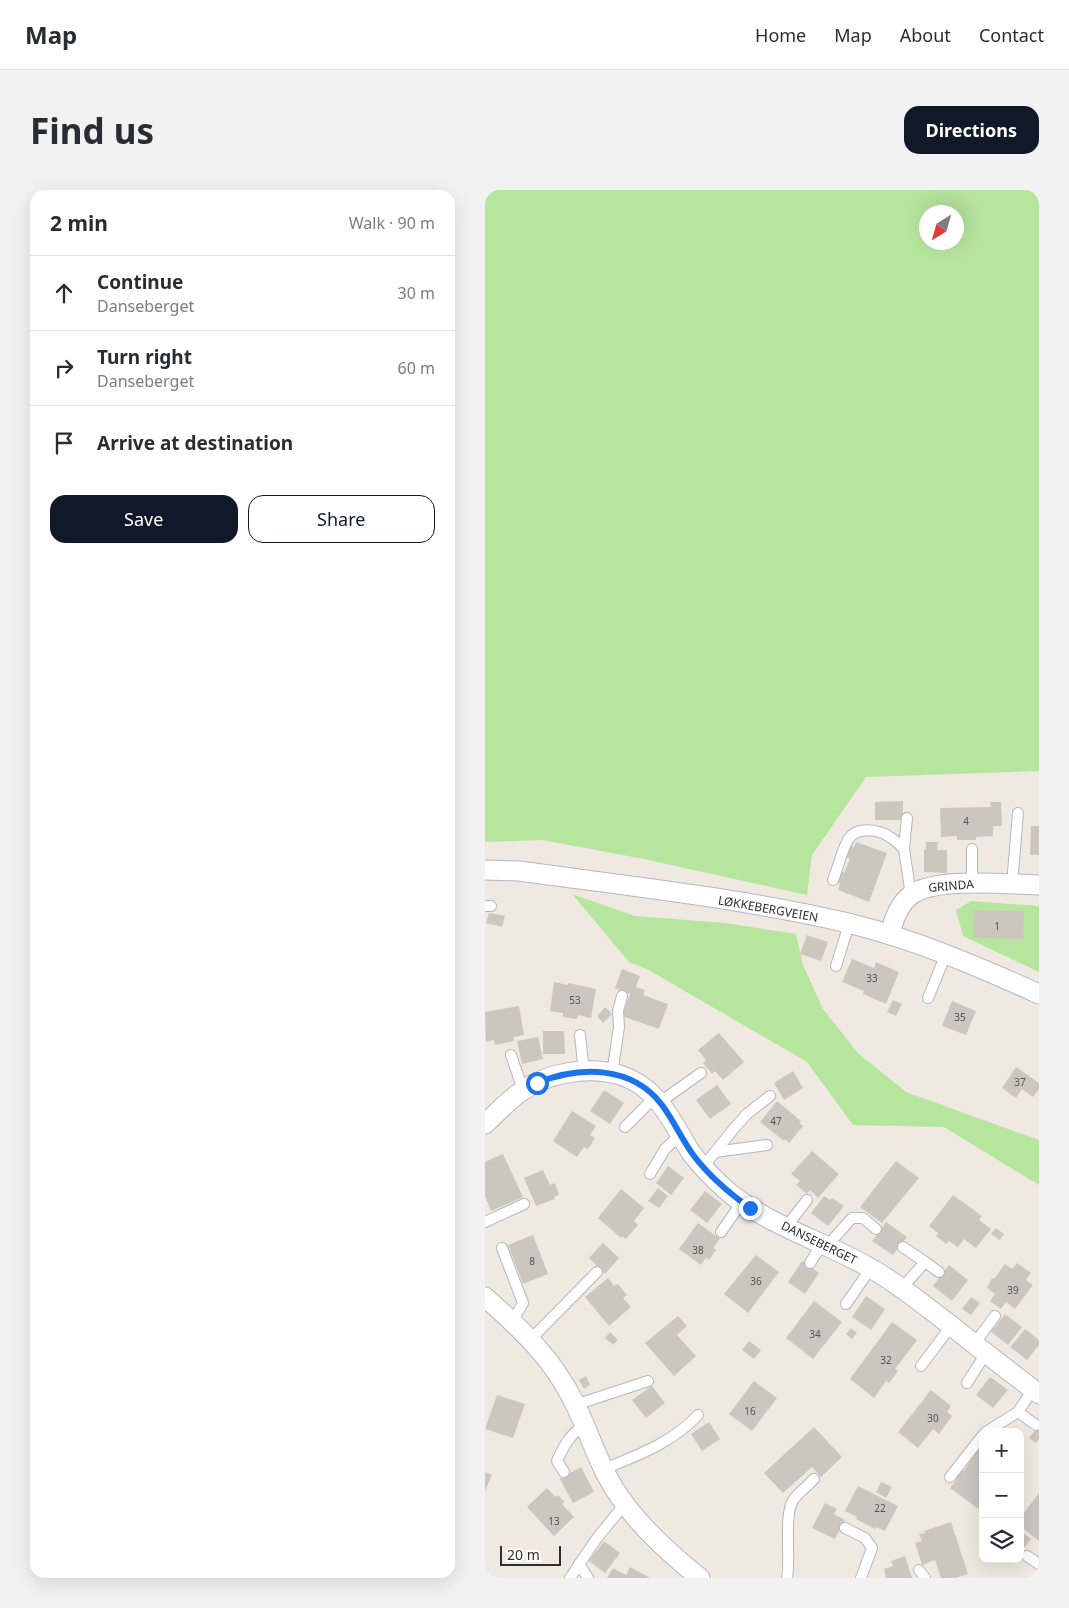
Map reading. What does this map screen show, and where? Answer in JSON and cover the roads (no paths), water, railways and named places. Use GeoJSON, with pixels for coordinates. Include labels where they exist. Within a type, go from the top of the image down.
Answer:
{"type":"FeatureCollection","features":[{"type":"Feature","properties":{"kind":"street","name":"LØKKEBERGVEIEN"},"geometry":{"type":"LineString","coordinates":[[485,870],[519,871],[738,903],[849,924],[946,954],[1039,994]]}},
{"type":"Feature","properties":{"kind":"street","name":"GRINDA"},"geometry":{"type":"LineString","coordinates":[[889,935],[893,921],[903,904],[911,895],[922,889],[943,885],[972,884],[1039,885]]}},
{"type":"Feature","properties":{"kind":"street","name":"DANSEBERGET"},"geometry":{"type":"LineString","coordinates":[[485,1124],[523,1090],[551,1077],[584,1072],[613,1074],[632,1080],[657,1100],[703,1167],[742,1202],[786,1227],[871,1268],[902,1288],[1036,1391]]}},
{"type":"Feature","properties":{"kind":"street"},"geometry":{"type":"LineString","coordinates":[[485,1297],[531,1339],[565,1384],[603,1469],[625,1504],[658,1541],[700,1578]]}},
{"type":"Feature","properties":{"kind":"lane"},"geometry":{"type":"LineString","coordinates":[[1012,884],[1018,813]]}},
{"type":"Feature","properties":{"kind":"lane"},"geometry":{"type":"LineString","coordinates":[[907,818],[904,849],[911,895]]}},
{"type":"Feature","properties":{"kind":"lane"},"geometry":{"type":"LineString","coordinates":[[833,880],[848,840],[855,833],[866,830],[875,831],[889,836],[904,849]]}},
{"type":"Feature","properties":{"kind":"lane"},"geometry":{"type":"LineString","coordinates":[[972,849],[972,884]]}},
{"type":"Feature","properties":{"kind":"lane"},"geometry":{"type":"LineString","coordinates":[[836,966],[849,924]]}},
{"type":"Feature","properties":{"kind":"lane"},"geometry":{"type":"LineString","coordinates":[[928,998],[946,954]]}},
{"type":"Feature","properties":{"kind":"lane"},"geometry":{"type":"LineString","coordinates":[[613,1074],[619,1027],[618,1011],[622,996]]}},
{"type":"Feature","properties":{"kind":"lane"},"geometry":{"type":"LineString","coordinates":[[580,1035],[584,1072]]}},
{"type":"Feature","properties":{"kind":"lane"},"geometry":{"type":"LineString","coordinates":[[511,1055],[523,1090]]}},
{"type":"Feature","properties":{"kind":"lane"},"geometry":{"type":"LineString","coordinates":[[625,1126],[657,1100],[701,1073]]}},
{"type":"Feature","properties":{"kind":"lane"},"geometry":{"type":"LineString","coordinates":[[703,1167],[747,1114],[770,1096]]}},
{"type":"Feature","properties":{"kind":"lane"},"geometry":{"type":"LineString","coordinates":[[650,1174],[665,1149],[681,1134]]}},
{"type":"Feature","properties":{"kind":"lane"},"geometry":{"type":"LineString","coordinates":[[715,1152],[767,1145]]}},
{"type":"Feature","properties":{"kind":"lane"},"geometry":{"type":"LineString","coordinates":[[786,1227],[807,1200]]}},
{"type":"Feature","properties":{"kind":"lane"},"geometry":{"type":"LineString","coordinates":[[721,1232],[742,1202]]}},
{"type":"Feature","properties":{"kind":"lane"},"geometry":{"type":"LineString","coordinates":[[485,1222],[524,1204]]}},
{"type":"Feature","properties":{"kind":"lane"},"geometry":{"type":"LineString","coordinates":[[810,1263],[824,1245],[852,1218],[863,1218],[876,1229]]}},
{"type":"Feature","properties":{"kind":"lane"},"geometry":{"type":"LineString","coordinates":[[903,1246],[939,1272]]}},
{"type":"Feature","properties":{"kind":"lane"},"geometry":{"type":"LineString","coordinates":[[502,1248],[523,1303],[512,1322]]}},
{"type":"Feature","properties":{"kind":"lane"},"geometry":{"type":"LineString","coordinates":[[902,1288],[925,1262]]}},
{"type":"Feature","properties":{"kind":"lane"},"geometry":{"type":"LineString","coordinates":[[846,1304],[871,1268]]}},
{"type":"Feature","properties":{"kind":"lane"},"geometry":{"type":"LineString","coordinates":[[531,1339],[597,1272]]}},
{"type":"Feature","properties":{"kind":"lane"},"geometry":{"type":"LineString","coordinates":[[967,1383],[980,1348],[995,1316]]}},
{"type":"Feature","properties":{"kind":"lane"},"geometry":{"type":"LineString","coordinates":[[921,1366],[951,1326]]}},
{"type":"Feature","properties":{"kind":"lane"},"geometry":{"type":"LineString","coordinates":[[575,1404],[648,1381]]}},
{"type":"Feature","properties":{"kind":"lane"},"geometry":{"type":"LineString","coordinates":[[992,1428],[1018,1412],[1036,1391]]}},
{"type":"Feature","properties":{"kind":"lane"},"geometry":{"type":"LineString","coordinates":[[1018,1412],[1036,1425]]}},
{"type":"Feature","properties":{"kind":"lane"},"geometry":{"type":"LineString","coordinates":[[603,1469],[646,1452],[685,1429],[698,1416]]}},
{"type":"Feature","properties":{"kind":"lane"},"geometry":{"type":"LineString","coordinates":[[564,1472],[557,1462],[564,1446],[573,1434],[584,1425]]}},
{"type":"Feature","properties":{"kind":"lane"},"geometry":{"type":"LineString","coordinates":[[949,1477],[979,1440]]}},
{"type":"Feature","properties":{"kind":"lane"},"geometry":{"type":"LineString","coordinates":[[787,1578],[789,1568],[789,1512],[793,1500],[814,1479]]}},
{"type":"Feature","properties":{"kind":"lane"},"geometry":{"type":"LineString","coordinates":[[570,1578],[616,1513],[625,1504]]}},
{"type":"Feature","properties":{"kind":"lane"},"geometry":{"type":"LineString","coordinates":[[845,1528],[865,1538],[871,1548],[861,1578]]}},
{"type":"Feature","properties":{"kind":"lane"},"geometry":{"type":"LineString","coordinates":[[1027,1556],[1039,1564]]}},
{"type":"Feature","properties":{"kind":"lane"},"geometry":{"type":"LineString","coordinates":[[579,1564],[588,1578]]}}]}
